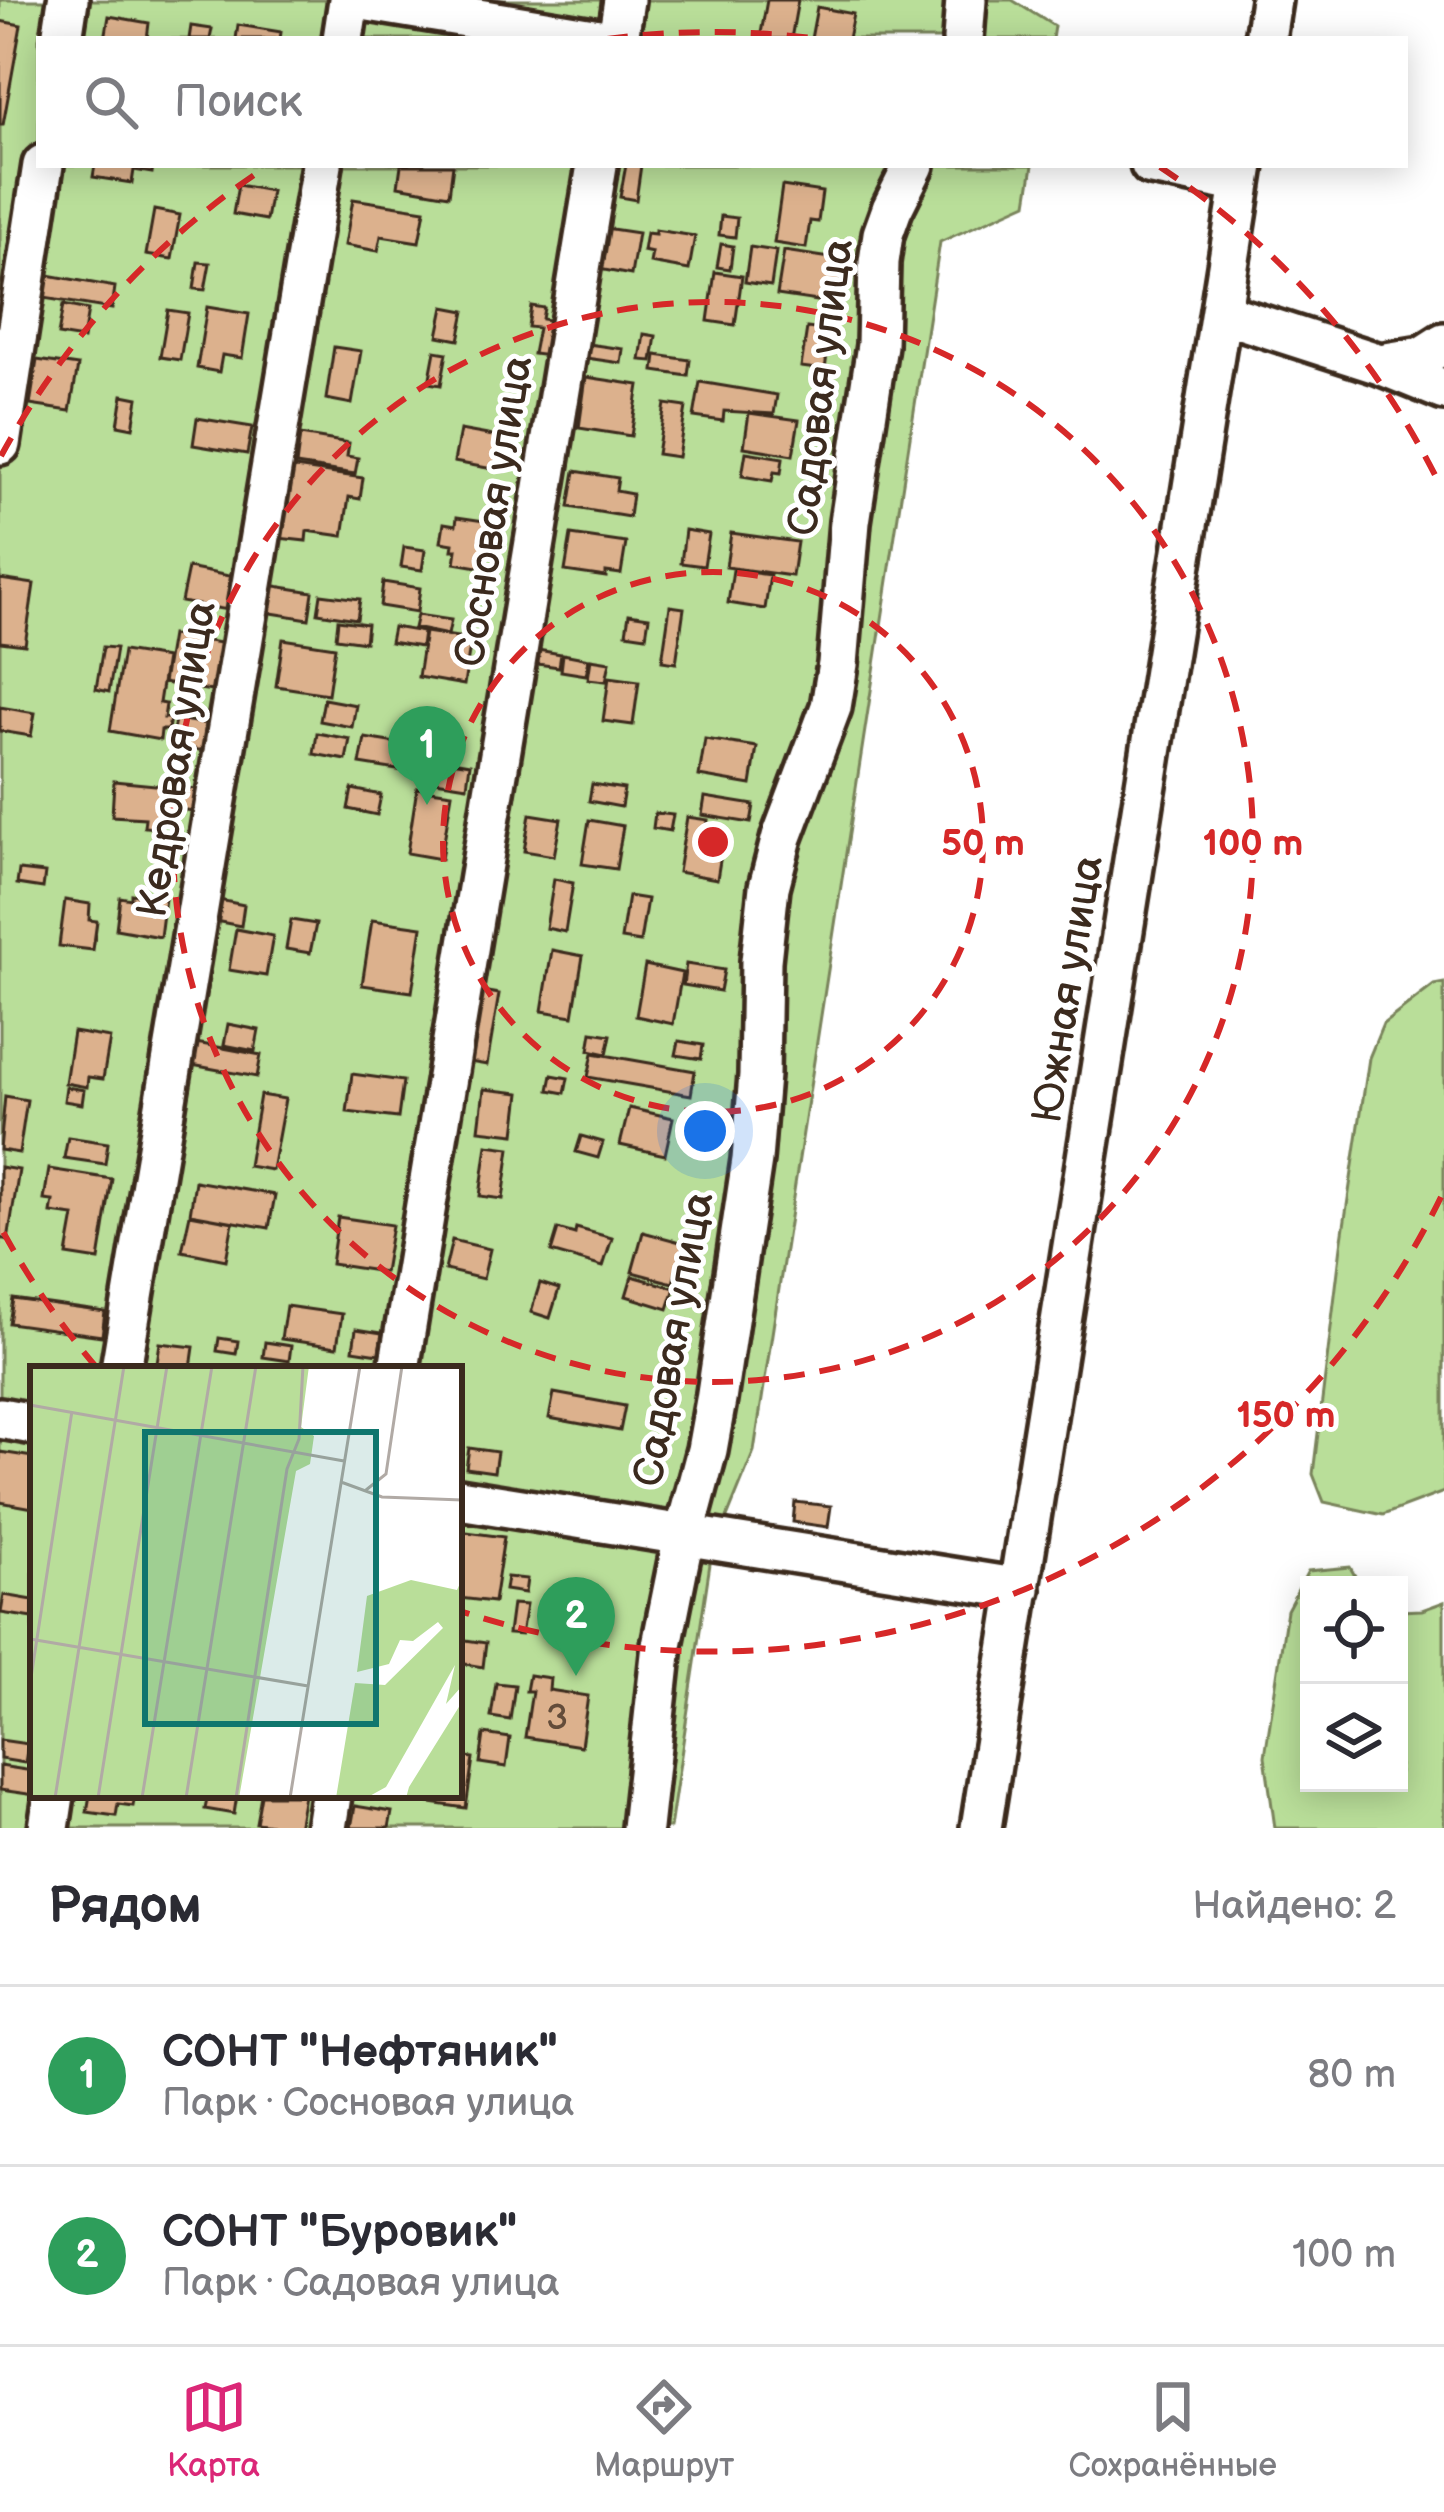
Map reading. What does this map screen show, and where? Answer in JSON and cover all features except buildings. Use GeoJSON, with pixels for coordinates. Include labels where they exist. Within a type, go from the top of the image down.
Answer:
{"type":"FeatureCollection","features":[{"type":"Feature","properties":{"kind":"street"},"geometry":{"type":"LineString","coordinates":[[62,36],[68,0]]}},
{"type":"Feature","properties":{"kind":"street"},"geometry":{"type":"LineString","coordinates":[[344,36],[350,0]]}},
{"type":"Feature","properties":{"kind":"street"},"geometry":{"type":"LineString","coordinates":[[363,0],[581,36]]}},
{"type":"Feature","properties":{"kind":"street"},"geometry":{"type":"LineString","coordinates":[[618,36],[624,0]]}},
{"type":"Feature","properties":{"kind":"street"},"geometry":{"type":"LineString","coordinates":[[963,36],[966,0]]}},
{"type":"Feature","properties":{"kind":"street"},"geometry":{"type":"LineString","coordinates":[[1265,36],[1271,0]]}},
{"type":"Feature","properties":{"kind":"street"},"geometry":{"type":"LineString","coordinates":[[0,444],[43,168]]}},
{"type":"Feature","properties":{"kind":"street","name":"Кедровая улица"},"geometry":{"type":"LineString","coordinates":[[122,1366],[321,168]]}},
{"type":"Feature","properties":{"kind":"street","name":"Сосновая улица"},"geometry":{"type":"LineString","coordinates":[[399,1366],[597,168]]}},
{"type":"Feature","properties":{"kind":"street","name":"Садовая улица"},"geometry":{"type":"LineString","coordinates":[[642,1828],[662,1645],[716,1400],[752,1160],[769,887],[782,837],[831,707],[850,522],[878,345],[883,234],[912,168]]}},
{"type":"Feature","properties":{"kind":"street"},"geometry":{"type":"LineString","coordinates":[[1181,168],[1242,174]]}},
{"type":"Feature","properties":{"kind":"street","name":"Южная улица"},"geometry":{"type":"LineString","coordinates":[[981,1828],[1242,174]]}},
{"type":"Feature","properties":{"kind":"street"},"geometry":{"type":"LineString","coordinates":[[1222,313],[1444,390]]}},
{"type":"Feature","properties":{"kind":"street"},"geometry":{"type":"LineString","coordinates":[[1380,364],[1422,357],[1444,343]]}},
{"type":"Feature","properties":{"kind":"street"},"geometry":{"type":"LineString","coordinates":[[0,1418],[30,1423]]}},
{"type":"Feature","properties":{"kind":"street"},"geometry":{"type":"LineString","coordinates":[[462,1499],[1020,1589]]}},
{"type":"Feature","properties":{"kind":"street"},"geometry":{"type":"LineString","coordinates":[[49,1828],[54,1798]]}},
{"type":"Feature","properties":{"kind":"street"},"geometry":{"type":"LineString","coordinates":[[326,1828],[331,1798]]}},
{"type":"Feature","properties":{"kind":"green space"},"geometry":{"type":"Polygon","coordinates":[[[0,0],[1012,0],[1054,26],[1052,36],[36,36],[36,168],[1033,168],[1027,203],[940,242],[754,1451],[711,1557],[670,1828],[0,1828],[0,0]]]}},
{"type":"Feature","properties":{"kind":"green space"},"geometry":{"type":"Polygon","coordinates":[[[1444,983],[1444,1492],[1383,1515],[1324,1502],[1313,1474],[1369,1058],[1383,1024],[1434,985],[1444,983]]]}},
{"type":"Feature","properties":{"kind":"green space"},"geometry":{"type":"Polygon","coordinates":[[[1350,1567],[1355,1576],[1305,1576],[1308,1571],[1350,1567]]]}},
{"type":"Feature","properties":{"kind":"green space"},"geometry":{"type":"Polygon","coordinates":[[[1300,1586],[1300,1792],[1408,1792],[1408,1611],[1444,1602],[1444,1828],[1275,1828],[1265,1756],[1287,1610],[1300,1586]]]}},
{"type":"Feature","properties":{"kind":"place","name":"СОНТ \"Нефтяник\""},"geometry":{"type":"Point","coordinates":[427,805]}},
{"type":"Feature","properties":{"kind":"place","name":"СОНТ \"Буровик\""},"geometry":{"type":"Point","coordinates":[576,1676]}}]}
